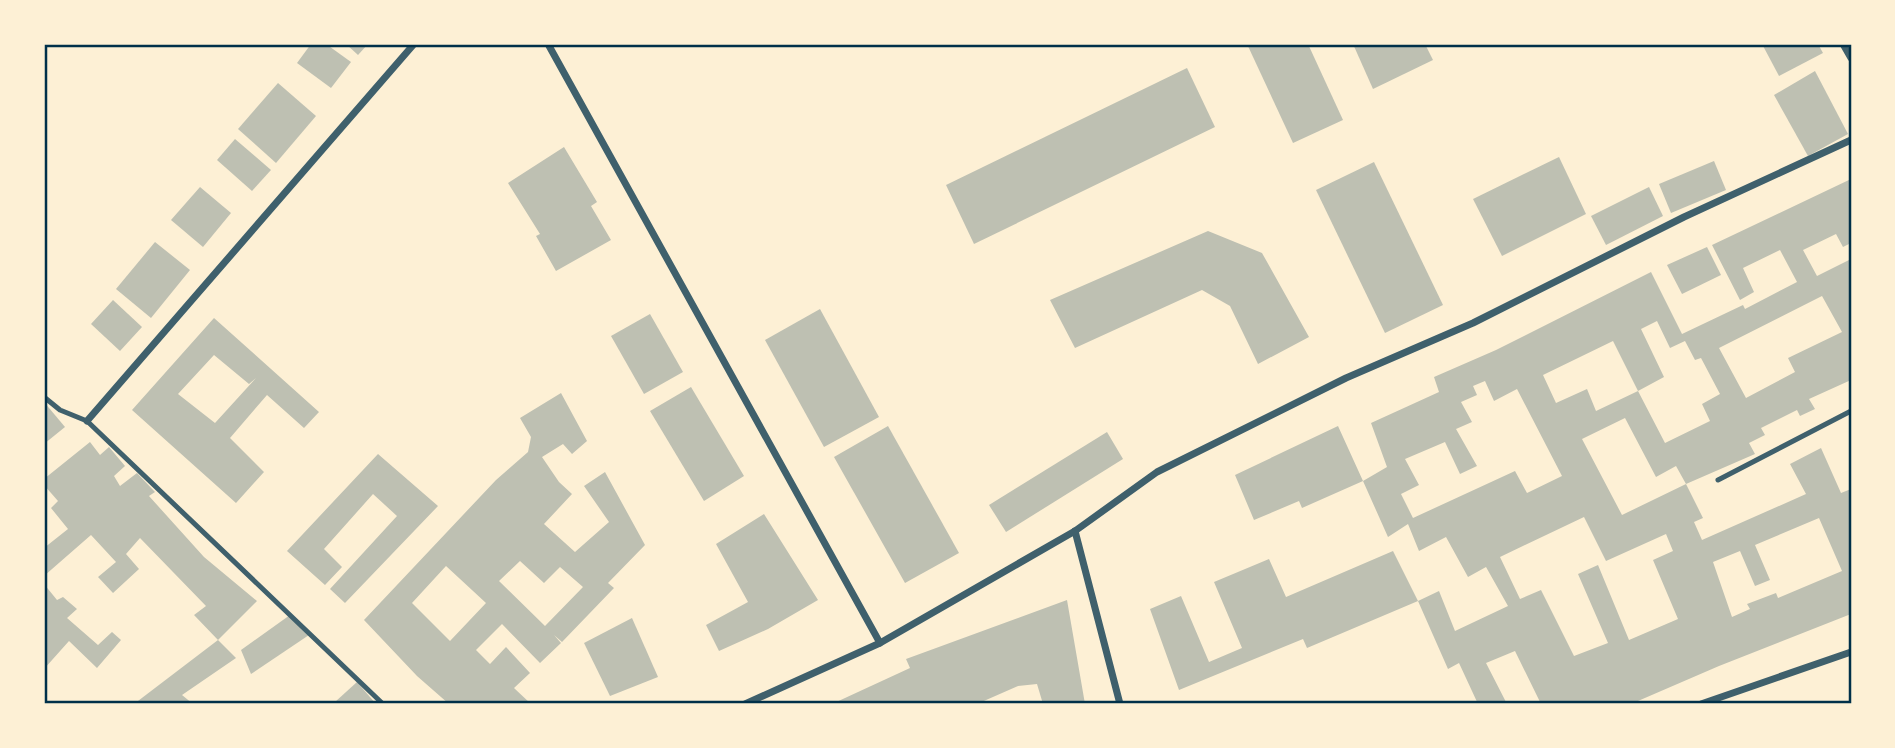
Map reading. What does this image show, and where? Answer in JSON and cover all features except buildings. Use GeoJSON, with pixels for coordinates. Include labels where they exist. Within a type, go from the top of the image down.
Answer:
{"type":"FeatureCollection","features":[{"type":"Feature","properties":{"kind":"street"},"geometry":{"type":"LineString","coordinates":[[87,421],[414,44]]}},
{"type":"Feature","properties":{"kind":"street"},"geometry":{"type":"LineString","coordinates":[[548,44],[880,643]]}},
{"type":"Feature","properties":{"kind":"street"},"geometry":{"type":"LineString","coordinates":[[1843,44],[1851,58]]}},
{"type":"Feature","properties":{"kind":"street"},"geometry":{"type":"LineString","coordinates":[[745,704],[880,643],[1075,531],[1157,472],[1346,377],[1473,323],[1684,217],[1851,140]]}},
{"type":"Feature","properties":{"kind":"street"},"geometry":{"type":"LineString","coordinates":[[1075,531],[1120,704]]}},
{"type":"Feature","properties":{"kind":"street"},"geometry":{"type":"LineString","coordinates":[[1701,704],[1851,652]]}},
{"type":"Feature","properties":{"kind":"lane"},"geometry":{"type":"LineString","coordinates":[[44,397],[60,410],[87,421],[383,704]]}},
{"type":"Feature","properties":{"kind":"lane"},"geometry":{"type":"LineString","coordinates":[[1718,481],[1851,411]]}}]}
